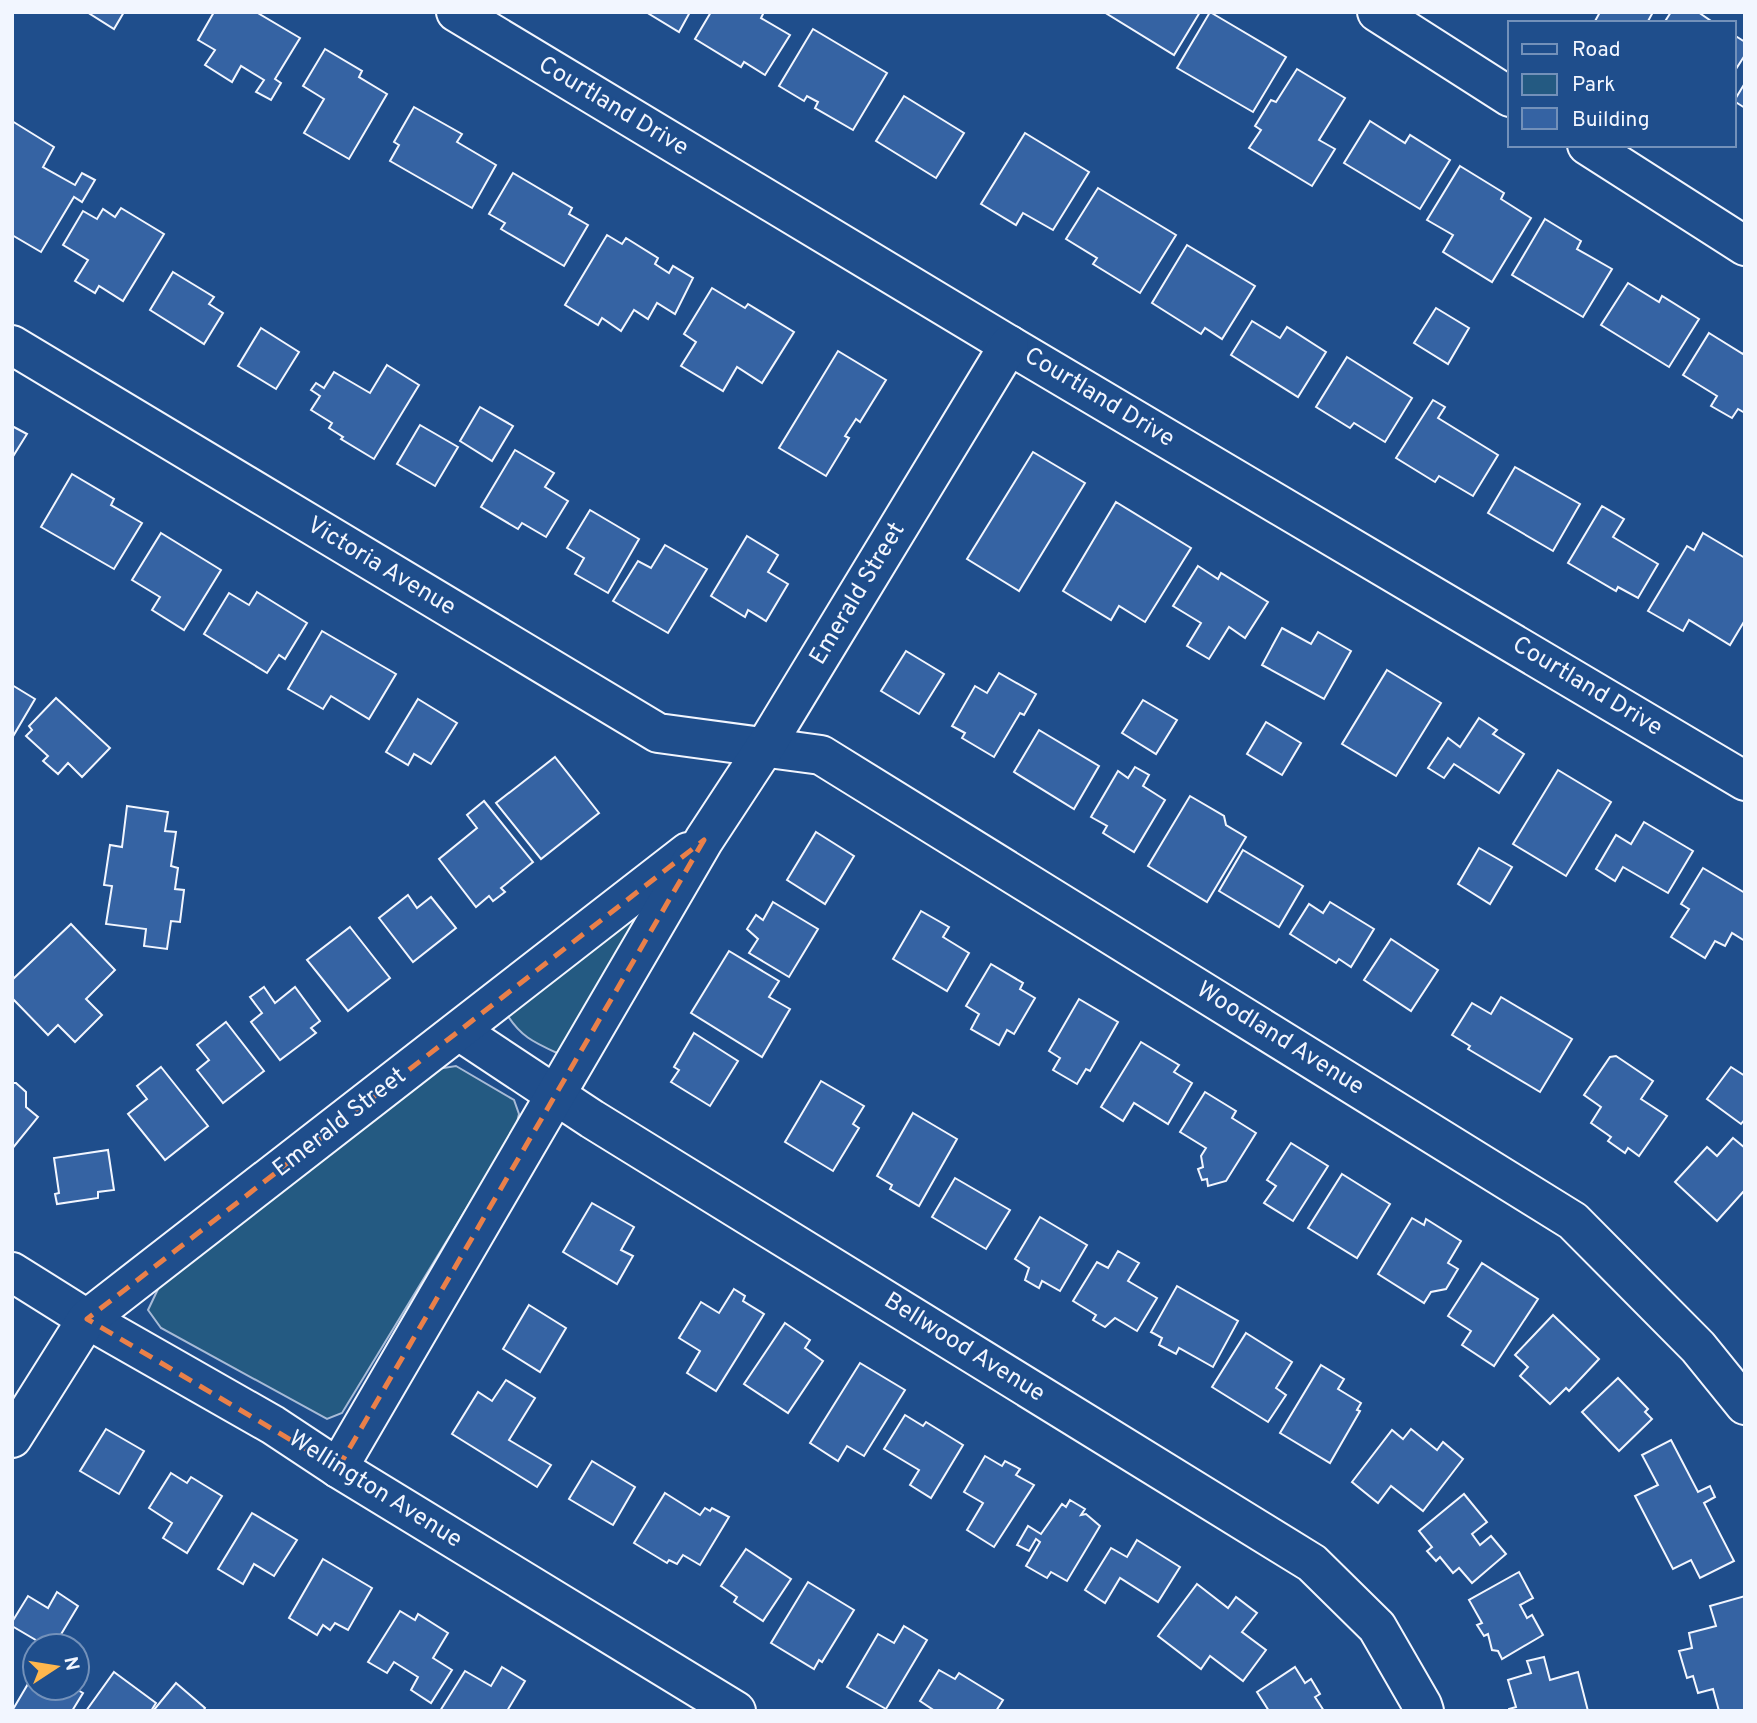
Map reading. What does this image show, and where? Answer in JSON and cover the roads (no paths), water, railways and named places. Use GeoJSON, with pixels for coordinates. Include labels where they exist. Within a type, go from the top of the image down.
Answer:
{"type":"FeatureCollection","features":[{"type":"Feature","properties":{"kind":"street","name":"Courtland Drive"},"geometry":{"type":"LineString","coordinates":[[456,12],[1009,345],[1745,781]]}},
{"type":"Feature","properties":{"kind":"street"},"geometry":{"type":"LineString","coordinates":[[1377,12],[1508,96]]}},
{"type":"Feature","properties":{"kind":"street"},"geometry":{"type":"LineString","coordinates":[[1590,147],[1745,246]]}},
{"type":"Feature","properties":{"kind":"street","name":"Victoria Avenue"},"geometry":{"type":"LineString","coordinates":[[12,345],[657,733],[765,747]]}},
{"type":"Feature","properties":{"kind":"street","name":"Emerald Street"},"geometry":{"type":"LineString","coordinates":[[338,1468],[704,840],[765,747],[1009,345]]}},
{"type":"Feature","properties":{"kind":"street","name":"Woodland Avenue"},"geometry":{"type":"LineString","coordinates":[[765,747],[821,755],[1573,1221],[1698,1347],[1745,1405]]}},
{"type":"Feature","properties":{"kind":"street","name":"Emerald Street"},"geometry":{"type":"LineString","coordinates":[[12,1438],[87,1320],[704,840]]}},
{"type":"Feature","properties":{"kind":"street","name":"Bellwood Avenue"},"geometry":{"type":"LineString","coordinates":[[459,1031],[556,1096],[1312,1563],[1377,1627],[1424,1711]]}},
{"type":"Feature","properties":{"kind":"street","name":"Wellington Avenue"},"geometry":{"type":"LineString","coordinates":[[12,1272],[87,1320],[273,1425],[338,1468],[736,1711]]}}]}
